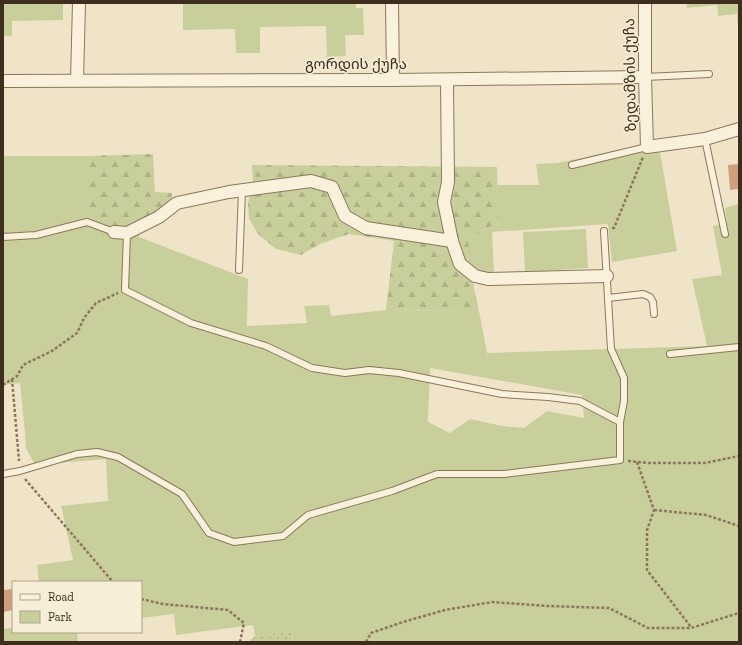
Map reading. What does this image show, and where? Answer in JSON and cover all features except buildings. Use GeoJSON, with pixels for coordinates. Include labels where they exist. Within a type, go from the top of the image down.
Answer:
{"type":"FeatureCollection","features":[{"type":"Feature","properties":{"kind":"street"},"geometry":{"type":"LineString","coordinates":[[77,80],[79,3]]}},
{"type":"Feature","properties":{"kind":"street"},"geometry":{"type":"LineString","coordinates":[[392,3],[393,80]]}},
{"type":"Feature","properties":{"kind":"street","name":"ზედამზის ქუჩა"},"geometry":{"type":"LineString","coordinates":[[645,3],[647,147]]}},
{"type":"Feature","properties":{"kind":"street","name":"გორდის ქუჩა"},"geometry":{"type":"LineString","coordinates":[[3,81],[447,80],[645,77]]}},
{"type":"Feature","properties":{"kind":"street"},"geometry":{"type":"LineString","coordinates":[[447,80],[448,182],[444,202],[452,241],[460,264],[476,276],[488,279],[607,276]]}},
{"type":"Feature","properties":{"kind":"street"},"geometry":{"type":"LineString","coordinates":[[647,147],[705,139],[739,129]]}},
{"type":"Feature","properties":{"kind":"street"},"geometry":{"type":"LineString","coordinates":[[114,232],[127,233],[154,220],[176,203],[242,190],[311,181],[332,187],[344,216],[366,228],[452,241]]}},
{"type":"Feature","properties":{"kind":"lane","name":"გორდის ქუჩა"},"geometry":{"type":"LineString","coordinates":[[645,77],[709,74]]}},
{"type":"Feature","properties":{"kind":"lane"},"geometry":{"type":"LineString","coordinates":[[705,139],[726,234]]}},
{"type":"Feature","properties":{"kind":"lane"},"geometry":{"type":"LineString","coordinates":[[572,165],[647,147]]}},
{"type":"Feature","properties":{"kind":"lane"},"geometry":{"type":"LineString","coordinates":[[239,270],[242,190]]}},
{"type":"Feature","properties":{"kind":"lane"},"geometry":{"type":"LineString","coordinates":[[3,238],[36,235],[87,222],[114,232]]}},
{"type":"Feature","properties":{"kind":"lane"},"geometry":{"type":"LineString","coordinates":[[3,474],[20,471],[77,454],[97,452],[118,457],[182,494],[209,533],[234,542],[283,536],[308,515],[392,491],[437,474],[504,474],[620,460],[620,422],[624,401],[624,378],[611,349],[604,230]]}},
{"type":"Feature","properties":{"kind":"lane"},"geometry":{"type":"LineString","coordinates":[[127,233],[125,290],[191,323],[266,346],[312,368],[345,373],[369,370],[399,373],[502,394],[580,401],[620,422]]}},
{"type":"Feature","properties":{"kind":"lane"},"geometry":{"type":"LineString","coordinates":[[608,298],[643,294],[650,297],[653,302],[654,314]]}},
{"type":"Feature","properties":{"kind":"lane"},"geometry":{"type":"LineString","coordinates":[[670,354],[739,346]]}},
{"type":"Feature","properties":{"kind":"path"},"geometry":{"type":"LineString","coordinates":[[604,230],[614,228],[647,147]]}},
{"type":"Feature","properties":{"kind":"path"},"geometry":{"type":"LineString","coordinates":[[3,385],[17,376],[23,364],[52,351],[77,333],[84,318],[96,303],[125,290]]}},
{"type":"Feature","properties":{"kind":"path"},"geometry":{"type":"LineString","coordinates":[[12,379],[20,471],[24,478],[112,581]]}},
{"type":"Feature","properties":{"kind":"path"},"geometry":{"type":"LineString","coordinates":[[620,460],[637,462],[705,463],[739,456]]}},
{"type":"Feature","properties":{"kind":"path"},"geometry":{"type":"LineString","coordinates":[[637,462],[654,510],[647,530],[647,570],[691,628]]}},
{"type":"Feature","properties":{"kind":"path"},"geometry":{"type":"LineString","coordinates":[[654,510],[706,515],[739,526]]}},
{"type":"Feature","properties":{"kind":"path"},"geometry":{"type":"LineString","coordinates":[[142,599],[163,604],[228,610],[244,622],[240,642]]}},
{"type":"Feature","properties":{"kind":"path"},"geometry":{"type":"LineString","coordinates":[[366,642],[371,633],[403,622],[445,610],[492,602],[609,608],[648,628],[691,628],[739,613]]}},
{"type":"Feature","properties":{"kind":"green space"},"geometry":{"type":"Polygon","coordinates":[[[3,3],[63,3],[63,20],[12,21],[12,36],[3,36],[3,3]]]}},
{"type":"Feature","properties":{"kind":"green space"},"geometry":{"type":"Polygon","coordinates":[[[183,3],[356,3],[356,8],[363,8],[364,35],[345,35],[346,56],[327,57],[326,26],[260,27],[260,53],[236,53],[235,29],[183,30],[183,3]]]}},
{"type":"Feature","properties":{"kind":"green space"},"geometry":{"type":"Polygon","coordinates":[[[686,3],[739,3],[739,39],[737,14],[718,16],[717,5],[687,8],[686,3]]]}},
{"type":"Feature","properties":{"kind":"green space"},"geometry":{"type":"Polygon","coordinates":[[[640,145],[639,153],[660,152],[677,251],[612,262],[608,224],[492,232],[494,274],[472,280],[466,251],[473,235],[498,223],[497,185],[539,185],[536,164],[558,163],[640,145]]]}},
{"type":"Feature","properties":{"kind":"green space"},"geometry":{"type":"Polygon","coordinates":[[[153,154],[155,192],[172,193],[172,201],[146,221],[133,227],[110,229],[87,216],[87,156],[153,154]]]}},
{"type":"Feature","properties":{"kind":"green space"},"geometry":{"type":"Polygon","coordinates":[[[3,156],[87,156],[87,216],[139,224],[139,237],[248,279],[247,326],[307,323],[304,306],[329,305],[331,316],[386,310],[479,311],[487,353],[707,346],[692,279],[722,275],[713,226],[727,224],[725,208],[739,204],[739,642],[293,642],[292,632],[255,636],[253,625],[176,635],[174,614],[142,618],[142,581],[39,581],[37,565],[73,560],[61,506],[108,501],[106,459],[35,465],[26,448],[20,383],[3,385],[3,156]],[[430,368],[428,422],[450,433],[470,419],[502,426],[524,428],[547,411],[584,418],[582,395],[430,368]]]}},
{"type":"Feature","properties":{"kind":"green space"},"geometry":{"type":"Polygon","coordinates":[[[252,165],[497,167],[498,223],[474,235],[466,251],[479,311],[386,310],[394,241],[349,234],[320,244],[301,255],[276,249],[259,235],[249,219],[248,203],[253,183],[252,165]]]}},
{"type":"Feature","properties":{"kind":"green space"},"geometry":{"type":"Polygon","coordinates":[[[586,229],[588,268],[525,272],[523,232],[586,229]]]}},
{"type":"Feature","properties":{"kind":"green space"},"geometry":{"type":"Polygon","coordinates":[[[12,628],[12,633],[77,633],[78,642],[3,642],[3,629],[12,628]]]}},
{"type":"Feature","properties":{"kind":"green space"},"geometry":{"type":"Polygon","coordinates":[[[292,632],[293,642],[248,642],[255,636],[292,632]]]}}]}
